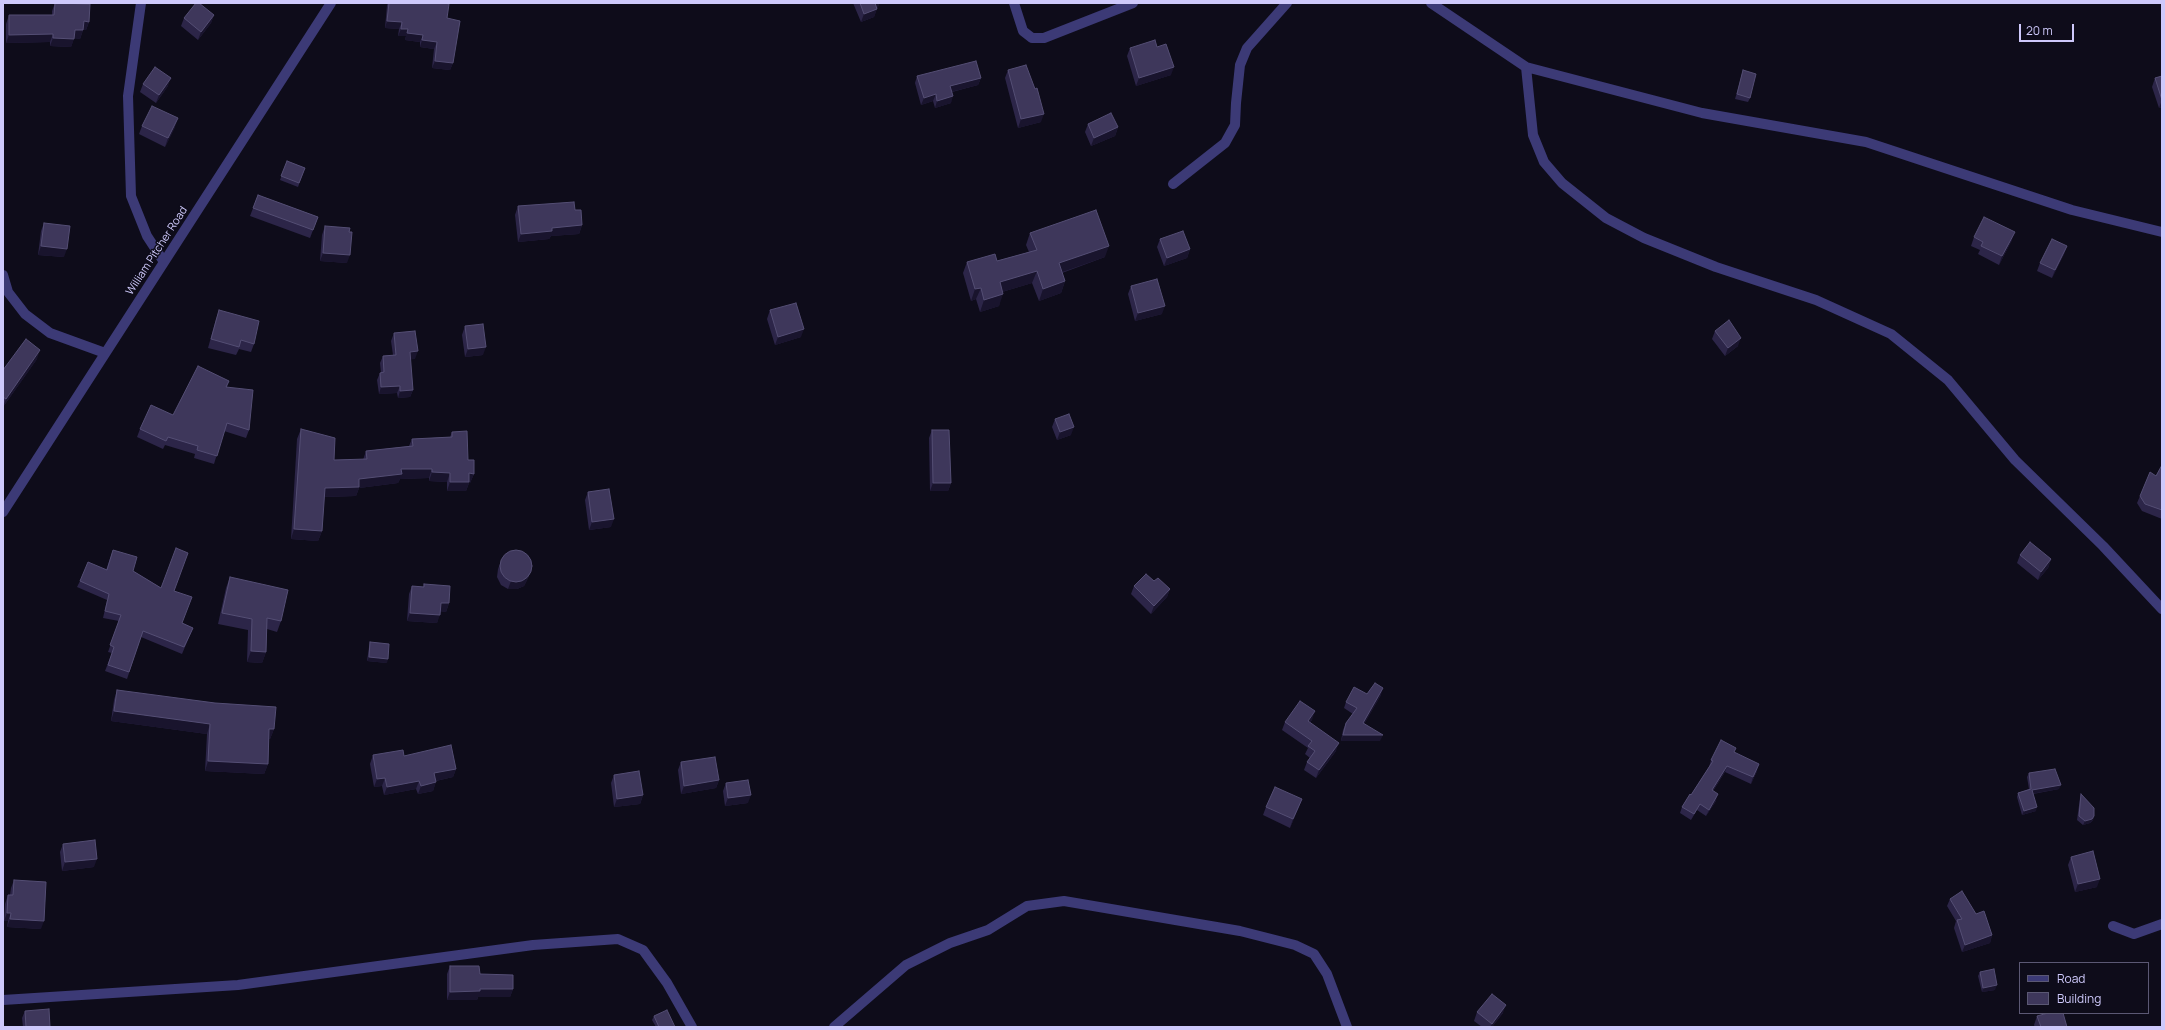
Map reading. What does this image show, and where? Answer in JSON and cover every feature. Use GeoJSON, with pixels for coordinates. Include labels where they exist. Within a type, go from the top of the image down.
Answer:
{"type":"FeatureCollection","features":[{"type":"Feature","properties":{"kind":"street"},"geometry":{"type":"LineString","coordinates":[[141,3],[128,96],[132,196],[147,236],[164,262]]}},
{"type":"Feature","properties":{"kind":"street","name":"William Pitcher Road"},"geometry":{"type":"LineString","coordinates":[[3,512],[331,3]]}},
{"type":"Feature","properties":{"kind":"street"},"geometry":{"type":"LineString","coordinates":[[1014,3],[1023,31],[1032,38],[1044,38],[1133,3]]}},
{"type":"Feature","properties":{"kind":"street"},"geometry":{"type":"LineString","coordinates":[[1173,184],[1225,143],[1236,126],[1236,103],[1240,65],[1247,48],[1287,3]]}},
{"type":"Feature","properties":{"kind":"street"},"geometry":{"type":"LineString","coordinates":[[1431,3],[1526,67],[1702,113],[1866,142],[2072,210],[2162,232]]}},
{"type":"Feature","properties":{"kind":"street"},"geometry":{"type":"LineString","coordinates":[[1526,67],[1533,135],[1544,162],[1562,183],[1606,218],[1644,238],[1716,267],[1816,300],[1891,334],[1948,380],[2015,460],[2103,546],[2162,609]]}},
{"type":"Feature","properties":{"kind":"street"},"geometry":{"type":"LineString","coordinates":[[3,275],[8,292],[25,314],[50,333],[105,353]]}},
{"type":"Feature","properties":{"kind":"street"},"geometry":{"type":"LineString","coordinates":[[834,1027],[906,965],[950,943],[988,930],[1027,906],[1064,901],[1240,932],[1295,945],[1314,954],[1327,974],[1347,1027]]}},
{"type":"Feature","properties":{"kind":"street"},"geometry":{"type":"LineString","coordinates":[[2113,926],[2134,934],[2162,924]]}},
{"type":"Feature","properties":{"kind":"street"},"geometry":{"type":"LineString","coordinates":[[3,1000],[238,986],[533,945],[618,939],[643,950],[667,983],[692,1027]]}},
{"type":"Feature","properties":{"kind":"building"},"geometry":{"type":"Polygon","coordinates":[[[55,3],[90,4],[89,22],[84,21],[83,30],[75,30],[74,39],[53,38],[53,34],[9,35],[9,15],[54,15],[55,3]]]}},
{"type":"Feature","properties":{"kind":"building"},"geometry":{"type":"Polygon","coordinates":[[[196,3],[199,3],[214,15],[201,32],[184,18],[196,3]]]}},
{"type":"Feature","properties":{"kind":"building"},"geometry":{"type":"Polygon","coordinates":[[[389,3],[449,4],[447,18],[460,21],[453,63],[435,61],[437,42],[422,40],[423,35],[407,33],[408,29],[401,29],[402,22],[387,21],[389,3]]]}},
{"type":"Feature","properties":{"kind":"building"},"geometry":{"type":"Polygon","coordinates":[[[860,3],[875,3],[877,9],[864,14],[860,3]]]}},
{"type":"Feature","properties":{"kind":"building"},"geometry":{"type":"Polygon","coordinates":[[[1155,40],[1157,47],[1166,44],[1174,67],[1139,78],[1130,48],[1155,40]]]}},
{"type":"Feature","properties":{"kind":"building"},"geometry":{"type":"Polygon","coordinates":[[[976,61],[981,78],[950,86],[953,96],[937,101],[936,94],[924,98],[917,76],[976,61]]]}},
{"type":"Feature","properties":{"kind":"building"},"geometry":{"type":"Polygon","coordinates":[[[1026,65],[1035,89],[1037,88],[1044,114],[1021,119],[1008,70],[1026,65]]]}},
{"type":"Feature","properties":{"kind":"building"},"geometry":{"type":"Polygon","coordinates":[[[155,67],[171,78],[159,95],[143,84],[155,67]]]}},
{"type":"Feature","properties":{"kind":"building"},"geometry":{"type":"Polygon","coordinates":[[[1743,70],[1756,74],[1750,98],[1737,94],[1743,70]]]}},
{"type":"Feature","properties":{"kind":"building"},"geometry":{"type":"Polygon","coordinates":[[[2162,76],[2162,100],[2155,78],[2162,76]]]}},
{"type":"Feature","properties":{"kind":"building"},"geometry":{"type":"Polygon","coordinates":[[[152,106],[178,118],[168,138],[142,126],[152,106]]]}},
{"type":"Feature","properties":{"kind":"building"},"geometry":{"type":"Polygon","coordinates":[[[1111,113],[1118,127],[1094,138],[1088,124],[1111,113]]]}},
{"type":"Feature","properties":{"kind":"building"},"geometry":{"type":"Polygon","coordinates":[[[287,161],[305,168],[299,183],[281,176],[287,161]]]}},
{"type":"Feature","properties":{"kind":"building"},"geometry":{"type":"Polygon","coordinates":[[[258,195],[318,217],[313,230],[253,208],[258,195]]]}},
{"type":"Feature","properties":{"kind":"building"},"geometry":{"type":"Polygon","coordinates":[[[574,202],[575,210],[581,210],[582,225],[552,228],[552,231],[521,234],[518,206],[574,202]]]}},
{"type":"Feature","properties":{"kind":"building"},"geometry":{"type":"Polygon","coordinates":[[[1096,210],[1109,246],[1059,263],[1065,281],[1043,289],[1037,271],[1000,282],[1003,294],[984,300],[981,288],[975,289],[967,262],[995,254],[997,261],[1037,250],[1030,233],[1096,210]]]}},
{"type":"Feature","properties":{"kind":"building"},"geometry":{"type":"Polygon","coordinates":[[[1984,217],[2015,232],[2002,256],[1981,246],[1983,242],[1974,237],[1984,217]]]}},
{"type":"Feature","properties":{"kind":"building"},"geometry":{"type":"Polygon","coordinates":[[[44,223],[70,226],[67,249],[41,246],[44,223]]]}},
{"type":"Feature","properties":{"kind":"building"},"geometry":{"type":"Polygon","coordinates":[[[325,226],[350,228],[349,232],[352,232],[350,255],[323,253],[325,226]]]}},
{"type":"Feature","properties":{"kind":"building"},"geometry":{"type":"Polygon","coordinates":[[[1183,231],[1190,249],[1167,258],[1160,239],[1183,231]]]}},
{"type":"Feature","properties":{"kind":"building"},"geometry":{"type":"Polygon","coordinates":[[[2052,239],[2067,246],[2055,270],[2040,263],[2052,239]]]}},
{"type":"Feature","properties":{"kind":"building"},"geometry":{"type":"Polygon","coordinates":[[[1157,279],[1165,306],[1138,313],[1131,286],[1157,279]]]}},
{"type":"Feature","properties":{"kind":"building"},"geometry":{"type":"Polygon","coordinates":[[[796,303],[804,329],[778,337],[770,310],[796,303]]]}},
{"type":"Feature","properties":{"kind":"building"},"geometry":{"type":"Polygon","coordinates":[[[219,310],[259,321],[254,344],[241,340],[239,347],[211,339],[219,310]]]}},
{"type":"Feature","properties":{"kind":"building"},"geometry":{"type":"Polygon","coordinates":[[[1729,320],[1741,338],[1728,348],[1715,331],[1729,320]]]}},
{"type":"Feature","properties":{"kind":"building"},"geometry":{"type":"Polygon","coordinates":[[[483,324],[486,347],[468,349],[465,326],[483,324]]]}},
{"type":"Feature","properties":{"kind":"building"},"geometry":{"type":"Polygon","coordinates":[[[415,331],[418,351],[410,352],[413,390],[400,391],[400,386],[381,387],[380,373],[384,372],[383,356],[396,355],[394,333],[415,331]]]}},
{"type":"Feature","properties":{"kind":"building"},"geometry":{"type":"Polygon","coordinates":[[[26,339],[40,350],[6,399],[3,397],[3,370],[26,339]]]}},
{"type":"Feature","properties":{"kind":"building"},"geometry":{"type":"Polygon","coordinates":[[[198,366],[229,381],[226,387],[253,390],[249,430],[227,423],[217,456],[197,450],[198,446],[168,437],[166,441],[140,429],[151,405],[173,415],[198,366]]]}},
{"type":"Feature","properties":{"kind":"building"},"geometry":{"type":"Polygon","coordinates":[[[1069,414],[1074,427],[1060,432],[1055,419],[1069,414]]]}},
{"type":"Feature","properties":{"kind":"building"},"geometry":{"type":"Polygon","coordinates":[[[301,429],[335,438],[334,460],[367,459],[366,451],[413,446],[412,439],[452,437],[452,432],[467,431],[468,460],[474,460],[474,474],[469,473],[469,482],[450,482],[450,473],[432,472],[432,469],[401,469],[402,474],[359,479],[359,487],[325,488],[322,531],[294,529],[301,429]]]}},
{"type":"Feature","properties":{"kind":"building"},"geometry":{"type":"Polygon","coordinates":[[[932,430],[949,430],[951,483],[933,483],[932,430]]]}},
{"type":"Feature","properties":{"kind":"building"},"geometry":{"type":"Polygon","coordinates":[[[2162,465],[2162,510],[2145,504],[2140,496],[2150,472],[2156,476],[2162,465]]]}},
{"type":"Feature","properties":{"kind":"building"},"geometry":{"type":"Polygon","coordinates":[[[609,489],[614,519],[592,522],[588,492],[609,489]]]}},
{"type":"Feature","properties":{"kind":"building"},"geometry":{"type":"Polygon","coordinates":[[[2030,542],[2051,559],[2041,572],[2020,555],[2030,542]]]}},
{"type":"Feature","properties":{"kind":"building"},"geometry":{"type":"Polygon","coordinates":[[[176,548],[188,553],[174,591],[192,597],[182,623],[193,628],[184,647],[143,631],[129,672],[108,665],[114,647],[110,645],[121,615],[105,611],[109,594],[80,581],[88,562],[107,570],[113,550],[137,557],[133,571],[161,588],[176,548]]]}},
{"type":"Feature","properties":{"kind":"building"},"geometry":{"type":"Polygon","coordinates":[[[516,550],[527,555],[532,566],[527,577],[516,582],[505,577],[500,566],[505,555],[516,550]]]}},
{"type":"Feature","properties":{"kind":"building"},"geometry":{"type":"Polygon","coordinates":[[[1146,574],[1154,581],[1158,578],[1170,589],[1154,606],[1134,586],[1146,574]]]}},
{"type":"Feature","properties":{"kind":"building"},"geometry":{"type":"Polygon","coordinates":[[[230,577],[288,590],[281,621],[267,618],[266,652],[251,651],[252,619],[222,613],[230,577]]]}},
{"type":"Feature","properties":{"kind":"building"},"geometry":{"type":"Polygon","coordinates":[[[424,584],[450,586],[449,603],[441,603],[440,615],[410,613],[412,586],[424,587],[424,584]]]}},
{"type":"Feature","properties":{"kind":"building"},"geometry":{"type":"Polygon","coordinates":[[[370,642],[389,644],[388,659],[369,657],[370,642]]]}},
{"type":"Feature","properties":{"kind":"building"},"geometry":{"type":"Polygon","coordinates":[[[1375,683],[1383,688],[1363,723],[1383,735],[1343,735],[1346,723],[1357,708],[1346,702],[1354,687],[1367,694],[1375,683]]]}},
{"type":"Feature","properties":{"kind":"building"},"geometry":{"type":"Polygon","coordinates":[[[117,690],[215,703],[276,707],[274,729],[269,729],[268,764],[208,761],[210,724],[114,711],[117,690]]]}},
{"type":"Feature","properties":{"kind":"building"},"geometry":{"type":"Polygon","coordinates":[[[1300,701],[1315,711],[1308,721],[1339,743],[1319,770],[1307,762],[1315,751],[1308,746],[1312,741],[1285,722],[1300,701]]]}},
{"type":"Feature","properties":{"kind":"building"},"geometry":{"type":"Polygon","coordinates":[[[1721,740],[1736,748],[1734,752],[1759,764],[1753,777],[1727,766],[1712,790],[1718,794],[1709,810],[1700,804],[1694,814],[1682,807],[1713,761],[1711,760],[1721,740]]]}},
{"type":"Feature","properties":{"kind":"building"},"geometry":{"type":"Polygon","coordinates":[[[451,745],[456,769],[434,773],[436,782],[421,786],[419,781],[387,787],[385,778],[377,779],[373,755],[403,750],[404,756],[451,745]]]}},
{"type":"Feature","properties":{"kind":"building"},"geometry":{"type":"Polygon","coordinates":[[[715,757],[719,780],[684,786],[681,762],[715,757]]]}},
{"type":"Feature","properties":{"kind":"building"},"geometry":{"type":"Polygon","coordinates":[[[2055,769],[2061,785],[2032,790],[2037,807],[2024,811],[2018,793],[2031,789],[2029,773],[2055,769]]]}},
{"type":"Feature","properties":{"kind":"building"},"geometry":{"type":"Polygon","coordinates":[[[639,771],[643,795],[617,799],[614,775],[639,771]]]}},
{"type":"Feature","properties":{"kind":"building"},"geometry":{"type":"Polygon","coordinates":[[[748,780],[751,795],[728,798],[726,783],[748,780]]]}},
{"type":"Feature","properties":{"kind":"building"},"geometry":{"type":"Polygon","coordinates":[[[1275,787],[1302,799],[1293,819],[1266,807],[1275,787]]]}},
{"type":"Feature","properties":{"kind":"building"},"geometry":{"type":"Polygon","coordinates":[[[2081,794],[2094,808],[2094,816],[2092,819],[2085,821],[2079,816],[2081,794]]]}},
{"type":"Feature","properties":{"kind":"building"},"geometry":{"type":"Polygon","coordinates":[[[95,840],[97,859],[65,862],[63,844],[95,840]]]}},
{"type":"Feature","properties":{"kind":"building"},"geometry":{"type":"Polygon","coordinates":[[[2093,851],[2100,879],[2078,884],[2071,857],[2093,851]]]}},
{"type":"Feature","properties":{"kind":"building"},"geometry":{"type":"Polygon","coordinates":[[[14,880],[46,882],[44,921],[10,919],[11,913],[7,913],[8,895],[13,895],[14,880]]]}},
{"type":"Feature","properties":{"kind":"building"},"geometry":{"type":"Polygon","coordinates":[[[1962,891],[1976,914],[1984,911],[1992,935],[1965,945],[1957,920],[1962,919],[1950,899],[1962,891]]]}},
{"type":"Feature","properties":{"kind":"building"},"geometry":{"type":"Polygon","coordinates":[[[450,966],[479,966],[480,974],[513,975],[513,989],[480,989],[480,991],[450,992],[450,966]]]}},
{"type":"Feature","properties":{"kind":"building"},"geometry":{"type":"Polygon","coordinates":[[[1994,969],[1997,985],[1983,988],[1980,972],[1994,969]]]}},
{"type":"Feature","properties":{"kind":"building"},"geometry":{"type":"Polygon","coordinates":[[[1492,994],[1506,1005],[1492,1024],[1477,1012],[1492,994]]]}},
{"type":"Feature","properties":{"kind":"building"},"geometry":{"type":"Polygon","coordinates":[[[49,1009],[50,1027],[26,1027],[25,1011],[49,1009]]]}},
{"type":"Feature","properties":{"kind":"building"},"geometry":{"type":"Polygon","coordinates":[[[667,1010],[675,1027],[659,1027],[654,1016],[667,1010]]]}},
{"type":"Feature","properties":{"kind":"building"},"geometry":{"type":"Polygon","coordinates":[[[2044,1014],[2063,1014],[2067,1027],[2041,1027],[2037,1016],[2044,1014]]]}}]}
